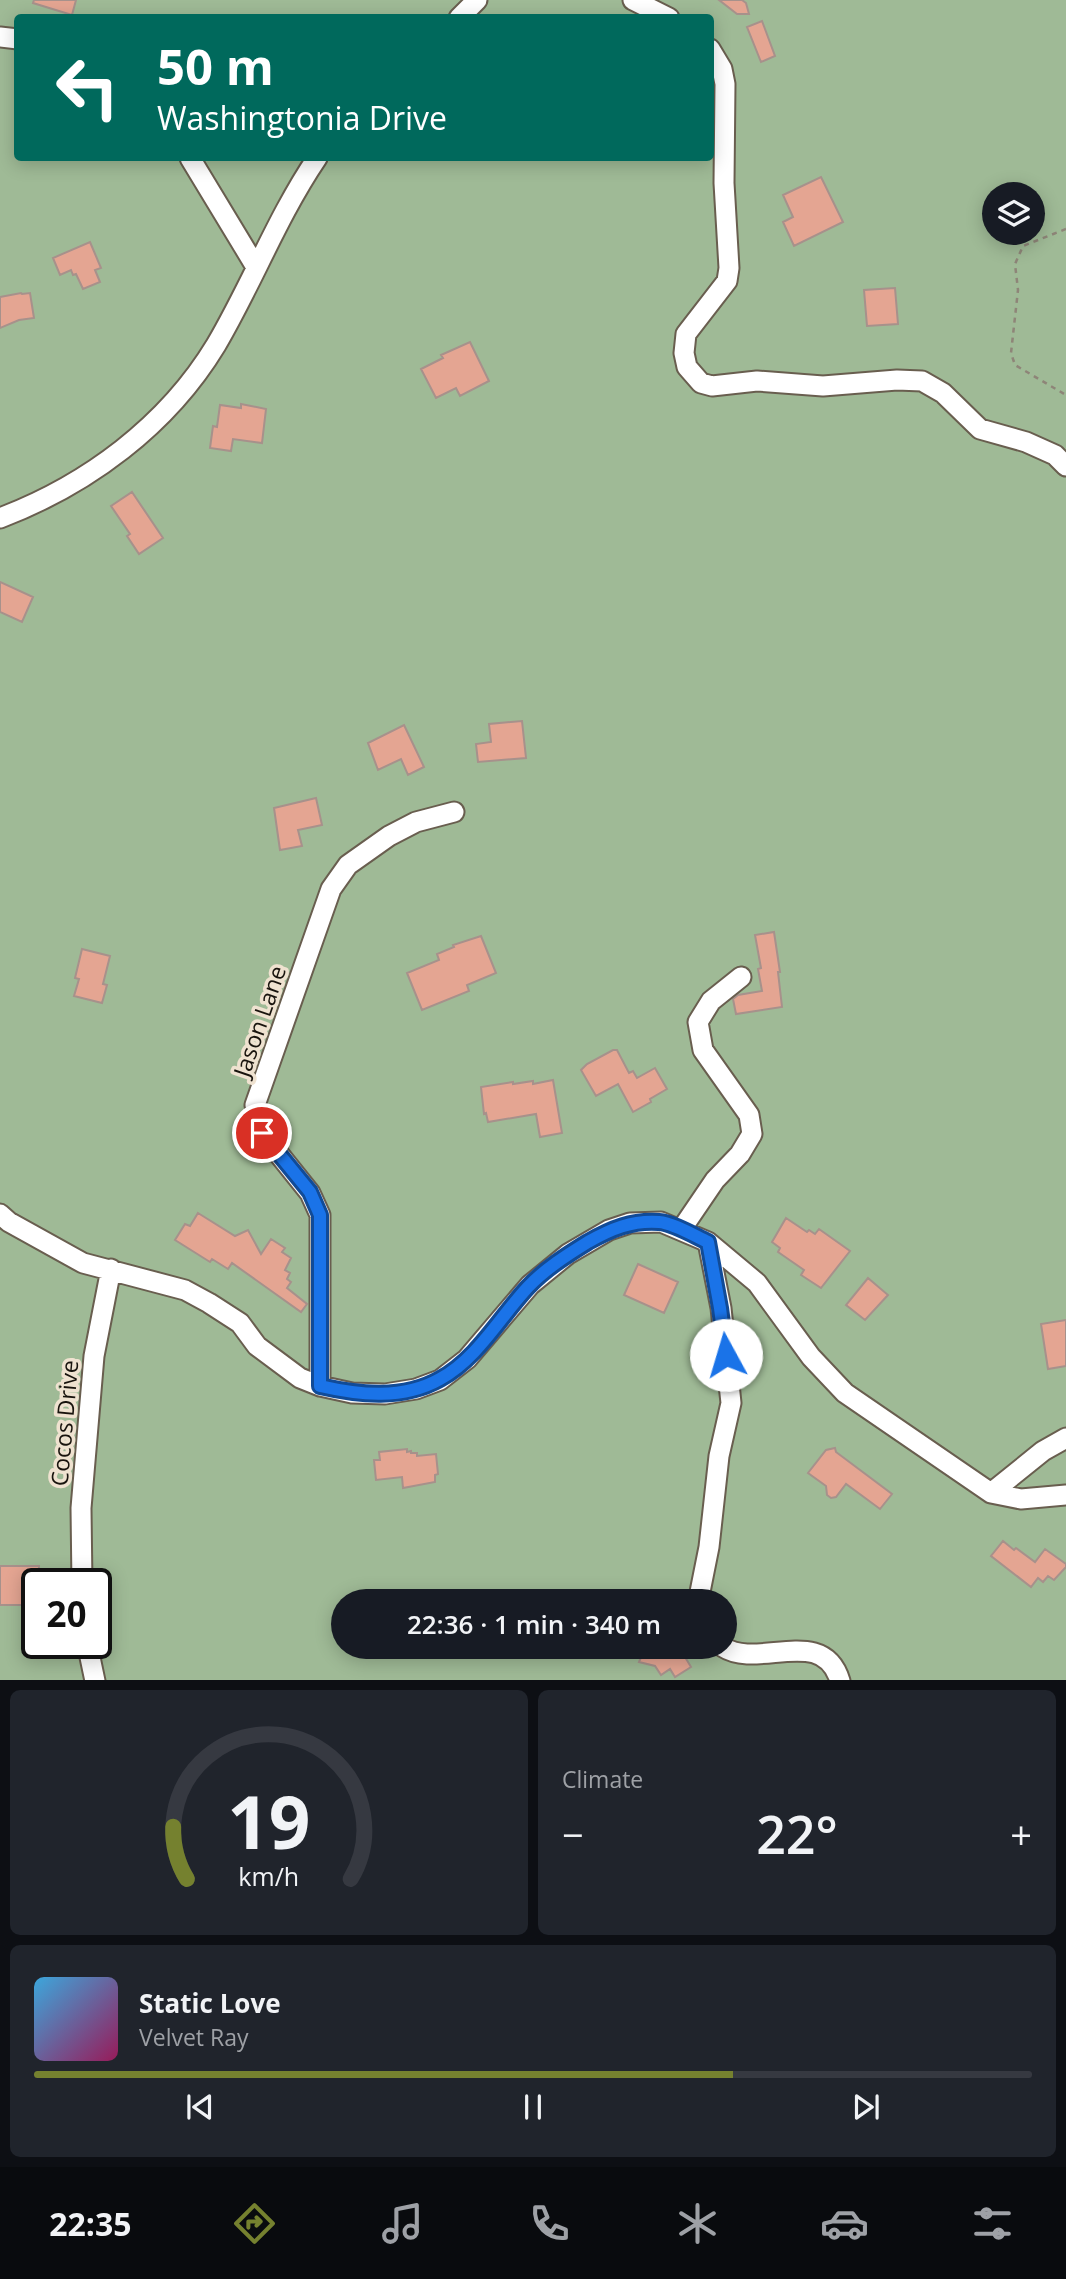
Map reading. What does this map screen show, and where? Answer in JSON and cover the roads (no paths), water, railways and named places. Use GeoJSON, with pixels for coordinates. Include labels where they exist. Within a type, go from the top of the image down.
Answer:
{"type":"FeatureCollection","features":[{"type":"Feature","properties":{"kind":"street"},"geometry":{"type":"LineString","coordinates":[[464,14],[477,0]]}},
{"type":"Feature","properties":{"kind":"street"},"geometry":{"type":"LineString","coordinates":[[634,0],[661,14]]}},
{"type":"Feature","properties":{"kind":"street"},"geometry":{"type":"LineString","coordinates":[[714,56],[722,69],[725,85],[724,183],[729,268],[727,281],[686,334],[684,353],[687,367],[701,383],[712,386],[757,381],[823,386],[897,380],[922,381],[943,393],[980,429],[1026,442],[1055,455],[1066,466]]}},
{"type":"Feature","properties":{"kind":"street"},"geometry":{"type":"LineString","coordinates":[[192,161],[256,267]]}},
{"type":"Feature","properties":{"kind":"street"},"geometry":{"type":"LineString","coordinates":[[0,518],[30,507],[81,478],[127,446],[174,403],[215,345],[299,186],[315,161]]}},
{"type":"Feature","properties":{"kind":"street","name":"Jason Lane"},"geometry":{"type":"LineString","coordinates":[[320,1386],[320,1215],[310,1192],[262,1133],[255,1105],[331,889],[348,865],[389,836],[416,822],[454,811]]}},
{"type":"Feature","properties":{"kind":"street"},"geometry":{"type":"LineString","coordinates":[[681,1230],[715,1180],[740,1154],[752,1134],[749,1115],[703,1050],[698,1022],[711,1002],[741,977]]}},
{"type":"Feature","properties":{"kind":"street"},"geometry":{"type":"LineString","coordinates":[[0,1214],[9,1222],[83,1263],[185,1290],[209,1303],[240,1323],[257,1346],[300,1378],[320,1386],[352,1393],[385,1394],[415,1389],[440,1380],[467,1359],[530,1284],[568,1254],[609,1230],[630,1223],[661,1222],[708,1242],[757,1283],[811,1357],[845,1393],[990,1493],[1021,1499],[1066,1495]]}},
{"type":"Feature","properties":{"kind":"street"},"geometry":{"type":"LineString","coordinates":[[701,1589],[709,1548],[719,1456],[731,1403],[720,1308],[708,1242]]}},
{"type":"Feature","properties":{"kind":"street","name":"Cocos Drive"},"geometry":{"type":"LineString","coordinates":[[82,1568],[81,1508],[94,1356],[111,1269]]}},
{"type":"Feature","properties":{"kind":"street"},"geometry":{"type":"LineString","coordinates":[[990,1493],[1043,1451],[1066,1438]]}},
{"type":"Feature","properties":{"kind":"street"},"geometry":{"type":"LineString","coordinates":[[737,1652],[804,1650],[815,1653],[836,1667],[840,1680]]}},
{"type":"Feature","properties":{"kind":"street"},"geometry":{"type":"LineString","coordinates":[[90,1659],[95,1680]]}}]}
